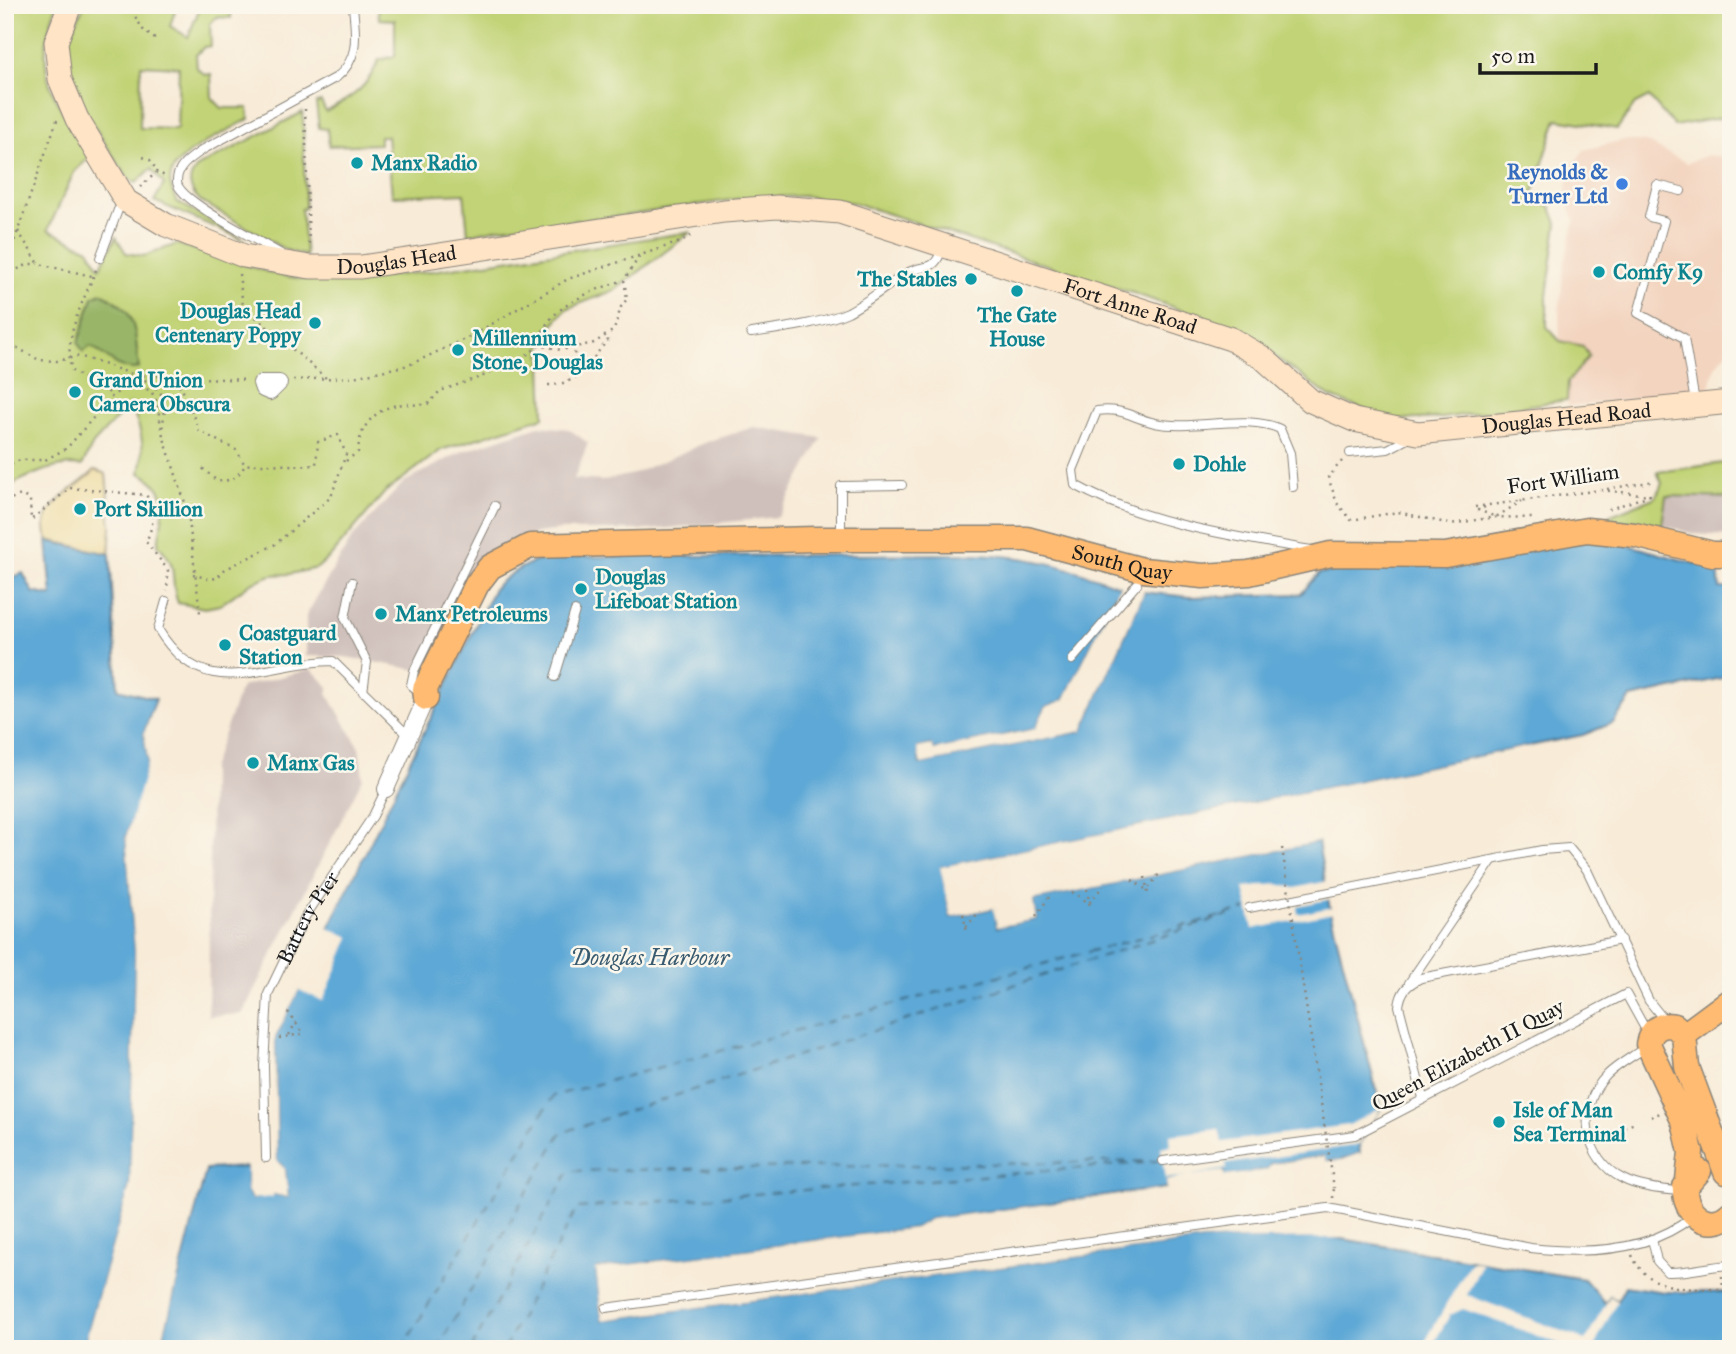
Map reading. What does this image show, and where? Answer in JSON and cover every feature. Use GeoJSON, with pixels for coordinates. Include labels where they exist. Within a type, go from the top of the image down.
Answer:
{"type":"FeatureCollection","features":[{"type":"Feature","properties":{"kind":"main road","name":"Douglas Head"},"geometry":{"type":"LineString","coordinates":[[70,5],[55,42],[60,79],[70,105],[131,197],[166,225],[244,256],[300,265],[360,267],[724,211],[777,207],[840,212]]}},
{"type":"Feature","properties":{"kind":"main road","name":"Fort Anne Road"},"geometry":{"type":"LineString","coordinates":[[840,212],[1231,339],[1263,358],[1311,401],[1354,420],[1411,432]]}},
{"type":"Feature","properties":{"kind":"main road","name":"Douglas Head Road"},"geometry":{"type":"LineString","coordinates":[[1411,432],[1731,402]]}},
{"type":"Feature","properties":{"kind":"main road","name":"South Quay"},"geometry":{"type":"LineString","coordinates":[[509,555],[530,546],[598,550],[841,539],[1027,539],[1143,570],[1203,576],[1249,573],[1331,554],[1445,555],[1587,530],[1635,535],[1713,554],[1731,554]]}},
{"type":"Feature","properties":{"kind":"main road","name":"Battery Pier"},"geometry":{"type":"LineString","coordinates":[[426,698],[425,689],[477,584],[489,567],[509,555]]}},
{"type":"Feature","properties":{"kind":"main road"},"geometry":{"type":"LineString","coordinates":[[1665,1041],[1731,1000]]}},
{"type":"Feature","properties":{"kind":"main road"},"geometry":{"type":"LineString","coordinates":[[1665,1041],[1688,1070],[1728,1174]]}},
{"type":"Feature","properties":{"kind":"main road"},"geometry":{"type":"LineString","coordinates":[[1665,1041],[1691,1150],[1686,1185],[1688,1207],[1695,1216],[1711,1222],[1723,1220],[1731,1214]]}},
{"type":"Feature","properties":{"kind":"main road"},"geometry":{"type":"LineString","coordinates":[[1686,1185],[1706,1168],[1728,1174]]}},
{"type":"Feature","properties":{"kind":"street","name":"Battery Pier"},"geometry":{"type":"LineString","coordinates":[[386,789],[426,698]]}},
{"type":"Feature","properties":{"kind":"lane"},"geometry":{"type":"LineString","coordinates":[[300,265],[247,232],[197,206],[181,192],[177,183],[186,161],[349,66],[355,53],[353,5]]}},
{"type":"Feature","properties":{"kind":"lane"},"geometry":{"type":"LineString","coordinates":[[1681,191],[1657,185],[1648,217],[1664,221],[1638,313],[1684,338],[1696,405]]}},
{"type":"Feature","properties":{"kind":"lane"},"geometry":{"type":"LineString","coordinates":[[100,258],[118,210],[131,197]]}},
{"type":"Feature","properties":{"kind":"lane"},"geometry":{"type":"LineString","coordinates":[[751,333],[846,313],[891,287],[915,269],[926,270],[938,262],[944,244]]}},
{"type":"Feature","properties":{"kind":"lane"},"geometry":{"type":"LineString","coordinates":[[1293,487],[1290,453],[1280,429],[1266,422],[1193,427],[1154,423],[1113,408],[1097,411],[1073,470],[1075,485],[1110,502],[1170,521],[1331,554]]}},
{"type":"Feature","properties":{"kind":"lane"},"geometry":{"type":"LineString","coordinates":[[1350,453],[1388,449],[1411,432]]}},
{"type":"Feature","properties":{"kind":"lane"},"geometry":{"type":"LineString","coordinates":[[841,539],[841,486],[902,485]]}},
{"type":"Feature","properties":{"kind":"lane"},"geometry":{"type":"LineString","coordinates":[[426,698],[411,685],[414,671],[495,506]]}},
{"type":"Feature","properties":{"kind":"lane"},"geometry":{"type":"LineString","coordinates":[[352,582],[345,618],[367,662],[363,692]]}},
{"type":"Feature","properties":{"kind":"lane"},"geometry":{"type":"LineString","coordinates":[[1072,660],[1137,584]]}},
{"type":"Feature","properties":{"kind":"lane"},"geometry":{"type":"LineString","coordinates":[[166,601],[158,629],[169,646],[184,661],[206,674],[230,676],[313,661],[333,661],[409,736]]}},
{"type":"Feature","properties":{"kind":"lane"},"geometry":{"type":"LineString","coordinates":[[555,677],[575,611]]}},
{"type":"Feature","properties":{"kind":"lane","name":"Battery Pier"},"geometry":{"type":"LineString","coordinates":[[266,1158],[264,1066],[268,994],[305,917],[373,816],[386,789]]}},
{"type":"Feature","properties":{"kind":"lane"},"geometry":{"type":"LineString","coordinates":[[1249,908],[1554,848],[1569,848],[1587,870],[1665,1041],[1608,1074],[1587,1118],[1588,1138],[1602,1162],[1625,1181],[1686,1185]]}},
{"type":"Feature","properties":{"kind":"lane"},"geometry":{"type":"LineString","coordinates":[[1423,1098],[1403,1025],[1401,994],[1492,861]]}},
{"type":"Feature","properties":{"kind":"lane"},"geometry":{"type":"LineString","coordinates":[[1401,994],[1410,983],[1421,978],[1621,940]]}},
{"type":"Feature","properties":{"kind":"lane","name":"Queen Elizabeth II Quay"},"geometry":{"type":"LineString","coordinates":[[1163,1161],[1356,1135],[1598,1006],[1626,994],[1665,1041]]}},
{"type":"Feature","properties":{"kind":"lane"},"geometry":{"type":"LineString","coordinates":[[606,1308],[1328,1208],[1548,1250],[1629,1246],[1652,1239],[1695,1216]]}},
{"type":"Feature","properties":{"kind":"lane"},"geometry":{"type":"LineString","coordinates":[[1652,1239],[1657,1261],[1667,1272],[1680,1273],[1730,1265]]}},
{"type":"Feature","properties":{"kind":"path"},"geometry":{"type":"LineString","coordinates":[[128,5],[144,31],[155,39]]}},
{"type":"Feature","properties":{"kind":"path"},"geometry":{"type":"LineString","coordinates":[[300,265],[305,94]]}},
{"type":"Feature","properties":{"kind":"path"},"geometry":{"type":"LineString","coordinates":[[5,267],[57,120],[63,108],[70,105]]}},
{"type":"Feature","properties":{"kind":"path"},"geometry":{"type":"LineString","coordinates":[[143,157],[150,160],[157,172],[177,183]]}},
{"type":"Feature","properties":{"kind":"path"},"geometry":{"type":"LineString","coordinates":[[131,197],[157,172]]}},
{"type":"Feature","properties":{"kind":"path"},"geometry":{"type":"LineString","coordinates":[[280,382],[353,377],[409,365],[473,335],[568,279],[683,242],[699,230]]}},
{"type":"Feature","properties":{"kind":"path"},"geometry":{"type":"LineString","coordinates":[[18,231],[39,264]]}},
{"type":"Feature","properties":{"kind":"path"},"geometry":{"type":"LineString","coordinates":[[540,345],[540,334],[563,309],[624,280],[641,254]]}},
{"type":"Feature","properties":{"kind":"path"},"geometry":{"type":"LineString","coordinates":[[100,258],[70,343],[68,358],[72,371],[113,395]]}},
{"type":"Feature","properties":{"kind":"path"},"geometry":{"type":"LineString","coordinates":[[5,275],[29,264],[39,264],[93,276]]}},
{"type":"Feature","properties":{"kind":"path"},"geometry":{"type":"LineString","coordinates":[[239,274],[243,306],[327,379]]}},
{"type":"Feature","properties":{"kind":"path"},"geometry":{"type":"LineString","coordinates":[[193,574],[208,579],[217,578],[224,570],[274,545],[331,497],[337,473],[346,461],[358,452],[362,426],[376,414],[401,404],[428,404],[440,391],[486,375],[525,356],[540,345],[561,350],[594,343],[608,335],[616,326],[621,307],[627,299],[624,280]]}},
{"type":"Feature","properties":{"kind":"path"},"geometry":{"type":"LineString","coordinates":[[5,331],[11,342],[39,360],[79,356],[135,375],[257,381]]}},
{"type":"Feature","properties":{"kind":"path"},"geometry":{"type":"LineString","coordinates":[[548,386],[566,383],[581,376],[608,340],[608,335]]}},
{"type":"Feature","properties":{"kind":"path"},"geometry":{"type":"LineString","coordinates":[[5,347],[11,342]]}},
{"type":"Feature","properties":{"kind":"path"},"geometry":{"type":"LineString","coordinates":[[566,383],[572,375],[570,369],[575,346]]}},
{"type":"Feature","properties":{"kind":"path"},"geometry":{"type":"LineString","coordinates":[[135,375],[162,392],[166,411],[162,432]]}},
{"type":"Feature","properties":{"kind":"path"},"geometry":{"type":"LineString","coordinates":[[175,379],[199,431],[236,450],[245,465]]}},
{"type":"Feature","properties":{"kind":"path"},"geometry":{"type":"LineString","coordinates":[[5,467],[20,460],[34,462],[60,453],[113,395],[133,383],[150,391],[157,402],[162,432],[188,512],[193,574],[200,613]]}},
{"type":"Feature","properties":{"kind":"path"},"geometry":{"type":"LineString","coordinates":[[200,466],[217,481],[224,481],[236,477],[245,465],[265,462],[299,467],[316,465],[319,460],[318,442],[338,435],[345,450],[346,461]]}},
{"type":"Feature","properties":{"kind":"path"},"geometry":{"type":"LineString","coordinates":[[1350,453],[1328,477],[1337,503],[1351,520],[1398,512],[1450,524],[1496,517],[1539,518]]}},
{"type":"Feature","properties":{"kind":"path","name":"Fort William"},"geometry":{"type":"LineString","coordinates":[[1475,507],[1655,481]]}},
{"type":"Feature","properties":{"kind":"path"},"geometry":{"type":"LineString","coordinates":[[5,501],[21,495],[30,499],[31,520],[69,488],[146,495],[152,503],[153,527],[146,542],[168,570],[166,601]]}},
{"type":"Feature","properties":{"kind":"path"},"geometry":{"type":"LineString","coordinates":[[1601,490],[1650,495],[1601,513]]}},
{"type":"Feature","properties":{"kind":"path"},"geometry":{"type":"LineString","coordinates":[[1496,517],[1525,500]]}},
{"type":"Feature","properties":{"kind":"path"},"geometry":{"type":"LineString","coordinates":[[1489,505],[1478,510],[1496,517]]}},
{"type":"Feature","properties":{"kind":"path"},"geometry":{"type":"LineString","coordinates":[[1282,848],[1334,1188]]}},
{"type":"Feature","properties":{"kind":"path"},"geometry":{"type":"LineString","coordinates":[[1147,890],[1159,874]]}},
{"type":"Feature","properties":{"kind":"path"},"geometry":{"type":"LineString","coordinates":[[1145,877],[1149,895]]}},
{"type":"Feature","properties":{"kind":"path"},"geometry":{"type":"LineString","coordinates":[[1132,880],[1147,890]]}},
{"type":"Feature","properties":{"kind":"path"},"geometry":{"type":"LineString","coordinates":[[1089,903],[1103,886]]}},
{"type":"Feature","properties":{"kind":"path"},"geometry":{"type":"LineString","coordinates":[[1087,889],[1090,908]]}},
{"type":"Feature","properties":{"kind":"path"},"geometry":{"type":"LineString","coordinates":[[1072,892],[1089,903]]}},
{"type":"Feature","properties":{"kind":"path"},"geometry":{"type":"LineString","coordinates":[[1036,916],[1049,897]]}},
{"type":"Feature","properties":{"kind":"path"},"geometry":{"type":"LineString","coordinates":[[963,914],[966,930],[980,911]]}},
{"type":"Feature","properties":{"kind":"path"},"geometry":{"type":"LineString","coordinates":[[275,1038],[302,1033],[288,1012]]}},
{"type":"Feature","properties":{"kind":"path"},"geometry":{"type":"LineString","coordinates":[[288,1036],[296,1023]]}},
{"type":"Feature","properties":{"kind":"path"},"geometry":{"type":"LineString","coordinates":[[1611,1132],[1634,1123]]}},
{"type":"Feature","properties":{"kind":"shaded area"},"geometry":{"type":"Polygon","coordinates":[[[1624,140],[1646,142],[1687,163],[1708,155],[1731,158],[1731,347],[1715,367],[1709,392],[1568,406],[1568,382],[1582,363],[1560,341],[1559,312],[1564,267],[1575,220],[1565,196],[1571,168],[1584,150],[1624,140]]]}},
{"type":"Feature","properties":{"kind":"shaded area"},"geometry":{"type":"Polygon","coordinates":[[[539,426],[569,429],[588,443],[574,479],[603,481],[633,474],[707,442],[754,427],[822,438],[778,517],[648,530],[561,530],[537,533],[510,544],[424,671],[345,657],[306,656],[306,616],[352,538],[404,482],[463,451],[539,426]]]}},
{"type":"Feature","properties":{"kind":"shaded area"},"geometry":{"type":"Polygon","coordinates":[[[1666,496],[1731,498],[1731,536],[1694,534],[1662,525],[1666,496]]]}},
{"type":"Feature","properties":{"kind":"shaded area"},"geometry":{"type":"Polygon","coordinates":[[[311,669],[329,687],[327,693],[359,747],[363,778],[242,1014],[208,1016],[211,769],[241,687],[311,669]]]}},
{"type":"Feature","properties":{"kind":"green space"},"geometry":{"type":"Polygon","coordinates":[[[5,5],[57,5],[49,28],[46,49],[50,85],[57,102],[93,154],[74,172],[48,230],[89,249],[100,268],[116,237],[126,253],[144,256],[177,244],[278,275],[301,279],[350,280],[426,272],[691,232],[615,290],[566,309],[541,338],[544,417],[441,450],[385,492],[331,556],[317,568],[271,575],[251,583],[220,605],[205,608],[178,603],[172,566],[158,545],[163,513],[162,495],[151,480],[140,473],[143,455],[141,438],[130,404],[93,444],[82,466],[53,468],[5,488],[5,5]]]}},
{"type":"Feature","properties":{"kind":"green space"},"geometry":{"type":"Polygon","coordinates":[[[84,5],[177,5],[170,26],[188,37],[201,5],[231,5],[231,18],[216,17],[210,24],[211,46],[204,47],[196,55],[197,68],[205,75],[211,74],[212,98],[222,108],[248,108],[249,119],[192,151],[175,167],[170,182],[176,201],[245,240],[154,201],[164,184],[151,169],[136,183],[127,177],[86,113],[72,78],[70,40],[84,5]],[[141,65],[140,128],[177,129],[179,67],[141,65]]]}},
{"type":"Feature","properties":{"kind":"green space"},"geometry":{"type":"Polygon","coordinates":[[[378,5],[1731,5],[1731,116],[1674,126],[1649,97],[1635,104],[1617,129],[1557,119],[1532,197],[1551,208],[1557,223],[1547,295],[1547,327],[1560,341],[1583,346],[1589,356],[1568,382],[1567,400],[1442,418],[1393,420],[1330,397],[1242,332],[1133,293],[855,203],[804,196],[744,198],[621,216],[499,228],[468,235],[464,193],[392,196],[387,136],[380,136],[380,144],[329,146],[327,129],[319,128],[316,103],[321,102],[326,112],[364,85],[379,60],[395,56],[395,20],[379,19],[378,5]]]}},
{"type":"Feature","properties":{"kind":"green space"},"geometry":{"type":"Polygon","coordinates":[[[303,112],[305,208],[301,209],[306,256],[286,250],[202,202],[190,185],[190,180],[199,166],[303,112]]]}},
{"type":"Feature","properties":{"kind":"green space"},"geometry":{"type":"Polygon","coordinates":[[[101,293],[128,314],[135,332],[139,368],[120,366],[91,346],[83,352],[78,343],[93,297],[101,293]]]}},
{"type":"Feature","properties":{"kind":"green space"},"geometry":{"type":"Polygon","coordinates":[[[1731,462],[1731,498],[1666,496],[1662,525],[1608,522],[1606,517],[1656,497],[1662,483],[1657,472],[1731,462]]]}},
{"type":"Feature","properties":{"kind":"sand","name":"Port Skillion"},"geometry":{"type":"Polygon","coordinates":[[[95,470],[106,474],[111,527],[109,554],[48,540],[45,528],[51,509],[95,470]]]}},
{"type":"Feature","properties":{"kind":"water","name":"Douglas Harbour"},"geometry":{"type":"Polygon","coordinates":[[[1599,537],[1718,569],[1720,588],[1731,588],[1731,676],[1631,698],[1613,723],[1583,735],[941,867],[951,917],[994,908],[997,927],[1036,919],[1033,900],[1318,842],[1331,915],[1381,1108],[1359,1145],[1360,1153],[1341,1160],[1326,1161],[1324,1156],[1271,1164],[1267,1170],[1224,1177],[1224,1172],[1167,1181],[1167,1188],[930,1219],[915,1228],[596,1269],[602,1320],[1204,1240],[1330,1237],[1584,1279],[1605,1303],[1610,1296],[1617,1301],[1625,1286],[1665,1292],[1731,1292],[1731,1349],[160,1349],[206,1169],[247,1167],[247,1190],[252,1199],[273,1194],[288,1197],[285,1169],[277,1161],[275,1038],[494,588],[521,568],[552,557],[976,554],[1016,557],[1050,564],[1120,586],[1064,700],[1046,707],[1035,729],[934,750],[931,745],[918,748],[920,764],[1082,731],[1144,592],[1190,597],[1301,594],[1319,573],[1480,560],[1599,537]]]}},
{"type":"Feature","properties":{"kind":"water"},"geometry":{"type":"Polygon","coordinates":[[[47,541],[110,554],[118,689],[156,699],[144,733],[148,761],[141,793],[126,837],[135,952],[130,1185],[83,1349],[5,1349],[5,580],[23,573],[33,592],[52,596],[47,541]]]}},
{"type":"Feature","properties":{"kind":"pier"},"geometry":{"type":"Polygon","coordinates":[[[1120,586],[1124,587],[1067,702],[1048,710],[1037,732],[934,753],[930,749],[922,751],[923,760],[1080,728],[1141,591],[1144,592],[1082,731],[921,764],[917,748],[932,745],[934,750],[1035,729],[1046,707],[1064,700],[1120,586]]]}},
{"type":"Feature","properties":{"kind":"pier"},"geometry":{"type":"Polygon","coordinates":[[[158,697],[147,733],[151,762],[130,837],[138,952],[133,1185],[87,1349],[83,1349],[130,1185],[135,952],[126,837],[148,761],[144,733],[158,697]]]}},
{"type":"Feature","properties":{"kind":"pier"},"geometry":{"type":"Polygon","coordinates":[[[1531,746],[1532,749],[945,869],[953,913],[994,905],[1000,923],[1032,916],[1029,900],[1032,897],[1318,839],[1318,842],[1033,900],[1036,919],[997,927],[993,908],[951,917],[940,867],[1531,746]]]}},
{"type":"Feature","properties":{"kind":"pier"},"geometry":{"type":"Polygon","coordinates":[[[391,791],[394,792],[328,928],[350,937],[323,1001],[299,990],[275,1038],[277,1161],[285,1169],[288,1197],[273,1194],[273,1197],[252,1199],[247,1190],[247,1163],[250,1166],[250,1189],[254,1195],[273,1190],[284,1193],[282,1171],[274,1161],[272,1038],[391,791]]]}},
{"type":"Feature","properties":{"kind":"pier"},"geometry":{"type":"Polygon","coordinates":[[[1328,881],[1331,899],[1297,906],[1298,914],[1333,907],[1334,913],[1253,929],[1244,888],[1277,884],[1295,888],[1328,881]]]}},
{"type":"Feature","properties":{"kind":"pier"},"geometry":{"type":"Polygon","coordinates":[[[1381,1108],[1359,1145],[1226,1164],[1227,1169],[1188,1176],[1223,1171],[1225,1176],[1267,1170],[1271,1164],[1325,1156],[1326,1161],[1341,1160],[1360,1153],[1359,1157],[1341,1164],[1326,1165],[1322,1160],[1273,1167],[1268,1173],[1225,1180],[1220,1175],[1170,1184],[1168,1192],[931,1223],[915,1231],[600,1272],[605,1316],[1203,1237],[1331,1233],[1345,1235],[1345,1238],[1204,1240],[602,1320],[596,1269],[915,1228],[930,1219],[1167,1189],[1166,1181],[1185,1176],[1165,1179],[1161,1147],[1171,1145],[1170,1135],[1219,1129],[1222,1142],[1349,1125],[1381,1108]]]}},
{"type":"Feature","properties":{"kind":"pier"},"geometry":{"type":"Polygon","coordinates":[[[206,1165],[160,1349],[157,1349],[203,1168],[206,1165]]]}},
{"type":"Feature","properties":{"kind":"pier"},"geometry":{"type":"Polygon","coordinates":[[[1471,1261],[1482,1263],[1467,1295],[1586,1340],[1610,1296],[1617,1301],[1593,1349],[1574,1349],[1463,1309],[1450,1315],[1430,1349],[1421,1349],[1471,1261]]]}},
{"type":"Feature","properties":{"kind":"ferry route"},"geometry":{"type":"LineString","coordinates":[[402,1349],[553,1096],[1247,909]]}},
{"type":"Feature","properties":{"kind":"ferry route"},"geometry":{"type":"LineString","coordinates":[[437,1349],[561,1133],[1228,915]]}},
{"type":"Feature","properties":{"kind":"ferry route"},"geometry":{"type":"LineString","coordinates":[[471,1349],[569,1171],[1158,1161]]}},
{"type":"Feature","properties":{"kind":"ferry route"},"geometry":{"type":"LineString","coordinates":[[504,1349],[577,1208],[1144,1163]]}},
{"type":"Feature","properties":{"kind":"place","name":"Manx Radio"},"geometry":{"type":"Point","coordinates":[357,163]}},
{"type":"Feature","properties":{"kind":"place","name":"Reynolds & Turner Ltd"},"geometry":{"type":"Point","coordinates":[1622,184]}},
{"type":"Feature","properties":{"kind":"place","name":"Comfy K9"},"geometry":{"type":"Point","coordinates":[1599,272]}},
{"type":"Feature","properties":{"kind":"place","name":"The Stables"},"geometry":{"type":"Point","coordinates":[971,279]}},
{"type":"Feature","properties":{"kind":"place","name":"The Gate House"},"geometry":{"type":"Point","coordinates":[1017,291]}},
{"type":"Feature","properties":{"kind":"place","name":"Douglas Head Centenary Poppy"},"geometry":{"type":"Point","coordinates":[315,323]}},
{"type":"Feature","properties":{"kind":"place","name":"Millennium Stone, Douglas"},"geometry":{"type":"Point","coordinates":[458,350]}},
{"type":"Feature","properties":{"kind":"place","name":"Grand Union Camera Obscura"},"geometry":{"type":"Point","coordinates":[75,392]}},
{"type":"Feature","properties":{"kind":"place","name":"Dohle"},"geometry":{"type":"Point","coordinates":[1179,464]}},
{"type":"Feature","properties":{"kind":"place","name":"Port Skillion"},"geometry":{"type":"Point","coordinates":[80,509]}},
{"type":"Feature","properties":{"kind":"place","name":"Douglas Lifeboat Station"},"geometry":{"type":"Point","coordinates":[581,589]}},
{"type":"Feature","properties":{"kind":"place","name":"Manx Petroleums"},"geometry":{"type":"Point","coordinates":[381,614]}},
{"type":"Feature","properties":{"kind":"place","name":"Coastguard Station"},"geometry":{"type":"Point","coordinates":[225,645]}},
{"type":"Feature","properties":{"kind":"place","name":"Manx Gas"},"geometry":{"type":"Point","coordinates":[253,763]}},
{"type":"Feature","properties":{"kind":"place","name":"Isle of Man Sea Terminal"},"geometry":{"type":"Point","coordinates":[1499,1122]}}]}
